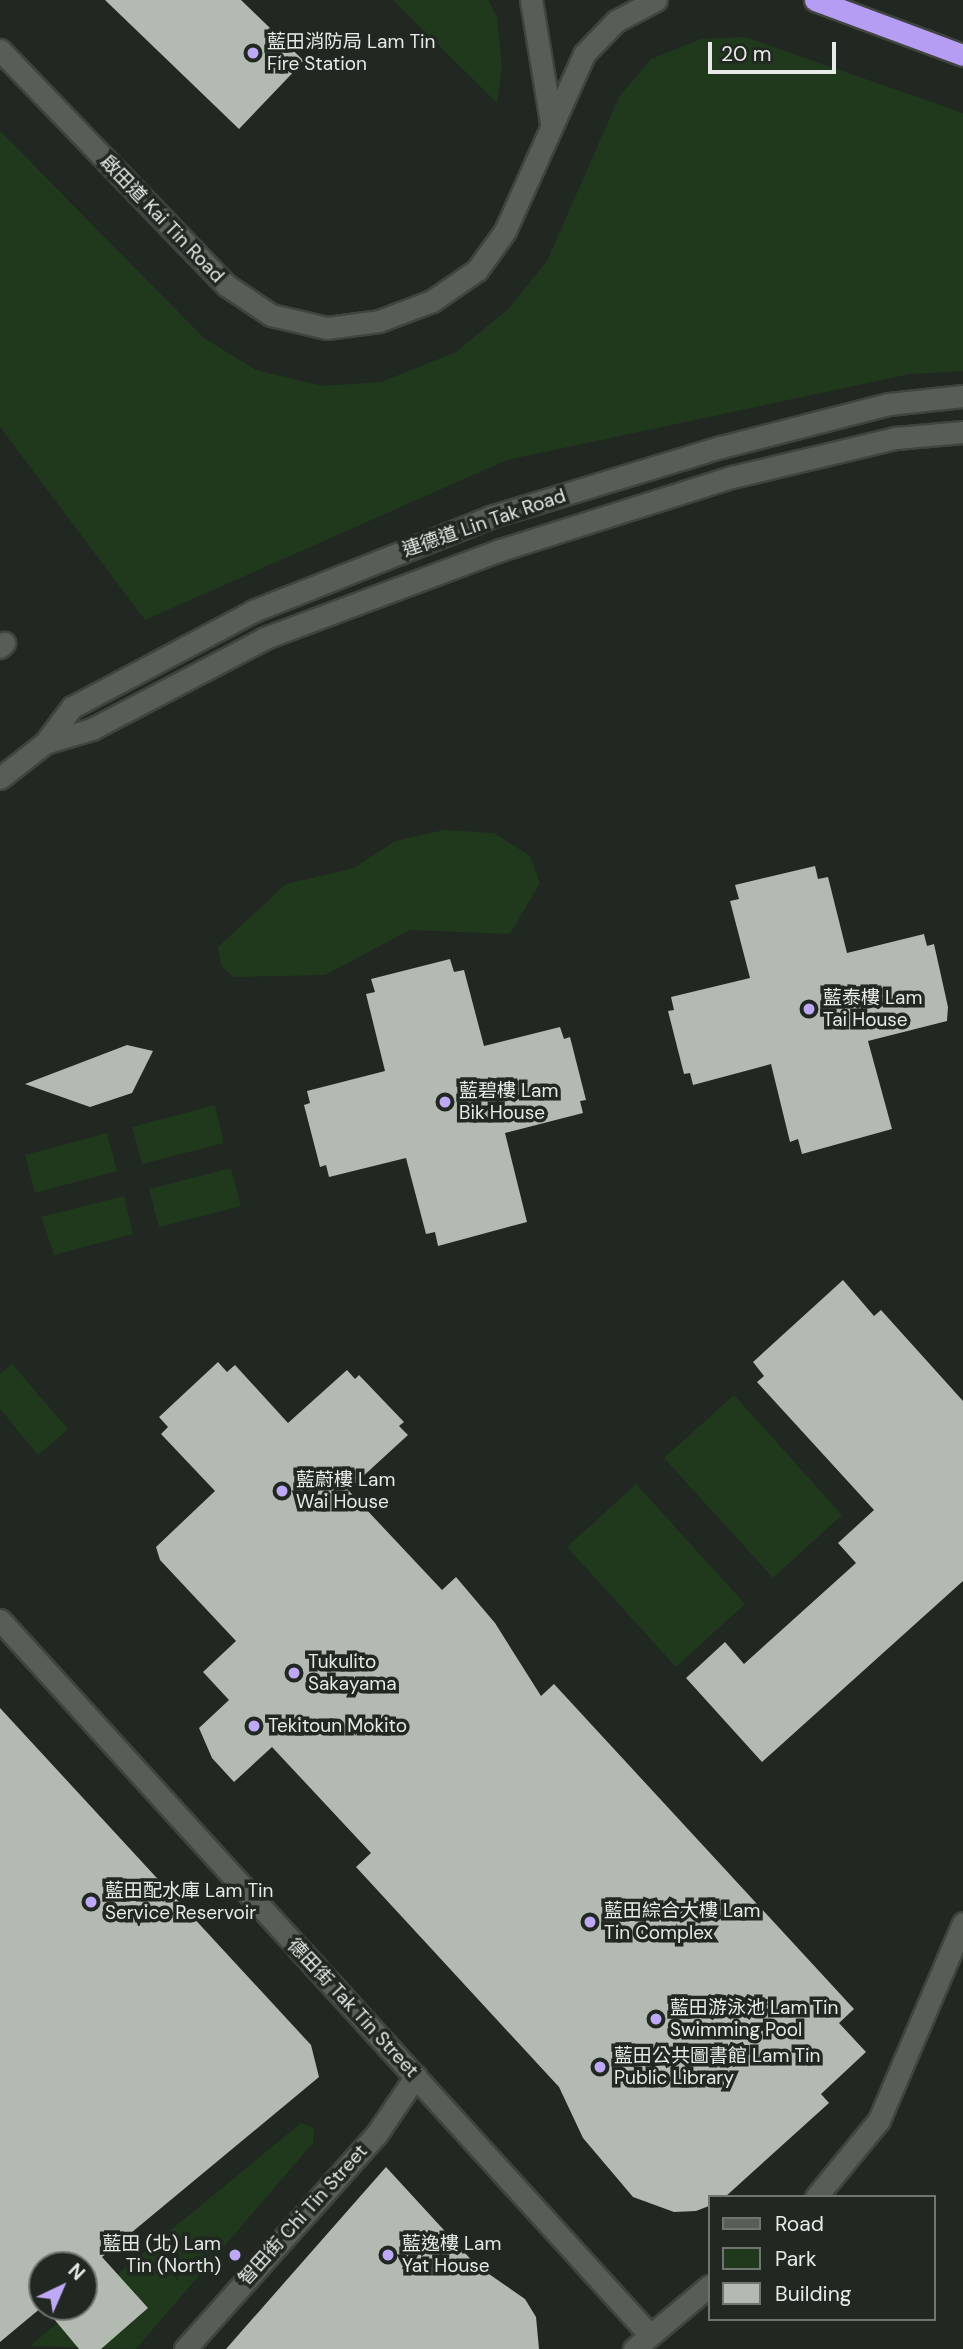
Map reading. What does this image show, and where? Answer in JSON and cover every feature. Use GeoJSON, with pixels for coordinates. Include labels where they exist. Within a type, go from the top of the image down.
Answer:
{"type":"FeatureCollection","features":[{"type":"Feature","properties":{"kind":"highway"},"geometry":{"type":"LineString","coordinates":[[815,0],[963,55]]}},
{"type":"Feature","properties":{"kind":"street"},"geometry":{"type":"LineString","coordinates":[[531,0],[551,128]]}},
{"type":"Feature","properties":{"kind":"street","name":"啟田道 Kai Tin Road"},"geometry":{"type":"LineString","coordinates":[[0,50],[226,285],[271,315],[327,328],[379,321],[432,301],[477,270],[505,231],[584,54],[616,21],[656,0]]}},
{"type":"Feature","properties":{"kind":"street","name":"連德道 Lin Tak Road"},"geometry":{"type":"LineString","coordinates":[[0,778],[46,743],[72,707],[253,611],[490,517],[734,444],[889,404],[963,396]]}},
{"type":"Feature","properties":{"kind":"street","name":"連德道 Lin Tak Road"},"geometry":{"type":"LineString","coordinates":[[46,743],[92,729],[265,638],[500,550],[732,477],[895,438],[963,432]]}},
{"type":"Feature","properties":{"kind":"street","name":"德田街 Tak Tin Street"},"geometry":{"type":"LineString","coordinates":[[0,1620],[649,2334]]}},
{"type":"Feature","properties":{"kind":"street"},"geometry":{"type":"LineString","coordinates":[[818,2195],[879,2120],[963,1923]]}},
{"type":"Feature","properties":{"kind":"street","name":"智田街 Chi Tin Street"},"geometry":{"type":"LineString","coordinates":[[185,2349],[376,2135],[416,2076]]}},
{"type":"Feature","properties":{"kind":"street"},"geometry":{"type":"LineString","coordinates":[[634,2349],[708,2287]]}},
{"type":"Feature","properties":{"kind":"green space"},"geometry":{"type":"Polygon","coordinates":[[[393,0],[488,0],[497,17],[502,68],[497,103],[393,0]]]}},
{"type":"Feature","properties":{"kind":"green space"},"geometry":{"type":"Polygon","coordinates":[[[745,37],[963,113],[963,371],[910,374],[507,460],[145,620],[0,427],[0,131],[204,338],[256,370],[322,386],[381,382],[456,352],[508,309],[547,261],[619,97],[651,59],[701,39],[745,37]]]}},
{"type":"Feature","properties":{"kind":"green space"},"geometry":{"type":"Polygon","coordinates":[[[444,830],[494,833],[530,856],[540,883],[510,934],[410,930],[325,975],[234,977],[221,966],[218,947],[286,884],[354,868],[395,841],[444,830]]]}},
{"type":"Feature","properties":{"kind":"green space"},"geometry":{"type":"Polygon","coordinates":[[[215,1105],[224,1143],[142,1164],[132,1127],[215,1105]]]}},
{"type":"Feature","properties":{"kind":"green space"},"geometry":{"type":"Polygon","coordinates":[[[107,1133],[117,1171],[35,1193],[25,1155],[107,1133]]]}},
{"type":"Feature","properties":{"kind":"green space"},"geometry":{"type":"Polygon","coordinates":[[[231,1168],[241,1206],[159,1227],[149,1189],[231,1168]]]}},
{"type":"Feature","properties":{"kind":"green space"},"geometry":{"type":"Polygon","coordinates":[[[124,1196],[133,1234],[54,1255],[41,1217],[124,1196]]]}},
{"type":"Feature","properties":{"kind":"green space"},"geometry":{"type":"Polygon","coordinates":[[[12,1364],[68,1429],[38,1455],[0,1409],[0,1374],[12,1364]]]}},
{"type":"Feature","properties":{"kind":"green space"},"geometry":{"type":"Polygon","coordinates":[[[734,1395],[842,1515],[773,1578],[664,1458],[734,1395]]]}},
{"type":"Feature","properties":{"kind":"green space"},"geometry":{"type":"Polygon","coordinates":[[[636,1484],[745,1604],[676,1667],[567,1547],[636,1484]]]}},
{"type":"Feature","properties":{"kind":"green space"},"geometry":{"type":"Polygon","coordinates":[[[301,2123],[314,2128],[313,2143],[136,2349],[30,2346],[60,2321],[98,2321],[98,2290],[301,2123]]]}},
{"type":"Feature","properties":{"kind":"building"},"geometry":{"type":"Polygon","coordinates":[[[105,0],[241,0],[304,61],[239,129],[105,0]]]}},
{"type":"Feature","properties":{"kind":"building","name":"藍泰樓 Lam Tai House"},"geometry":{"type":"Polygon","coordinates":[[[815,866],[818,879],[828,877],[847,953],[924,934],[927,946],[934,944],[948,1007],[947,1021],[868,1041],[892,1129],[802,1154],[798,1139],[790,1142],[771,1064],[693,1085],[690,1073],[684,1074],[668,1011],[674,1010],[671,997],[750,978],[730,901],[739,899],[735,885],[815,866]]]}},
{"type":"Feature","properties":{"kind":"building","name":"藍碧樓 Lam Bik House"},"geometry":{"type":"Polygon","coordinates":[[[450,959],[454,972],[464,970],[484,1046],[560,1027],[564,1039],[570,1037],[586,1100],[580,1101],[583,1113],[505,1133],[527,1222],[438,1246],[435,1232],[426,1234],[406,1158],[329,1177],[326,1165],[320,1167],[304,1105],[310,1103],[307,1091],[385,1071],[366,994],[375,992],[371,979],[450,959]]]}},
{"type":"Feature","properties":{"kind":"building"},"geometry":{"type":"Polygon","coordinates":[[[127,1045],[153,1051],[132,1093],[90,1107],[25,1084],[127,1045]]]}},
{"type":"Feature","properties":{"kind":"building"},"geometry":{"type":"Polygon","coordinates":[[[843,1280],[874,1316],[881,1310],[963,1401],[963,1581],[762,1762],[686,1678],[725,1642],[744,1664],[856,1563],[838,1543],[874,1510],[757,1382],[764,1376],[753,1362],[843,1280]]]}},
{"type":"Feature","properties":{"kind":"building"},"geometry":{"type":"Polygon","coordinates":[[[218,1362],[227,1372],[235,1365],[288,1423],[347,1370],[355,1379],[359,1375],[404,1422],[399,1426],[408,1435],[348,1490],[442,1590],[456,1577],[495,1623],[541,1696],[554,1684],[854,2009],[839,2023],[866,2052],[821,2094],[829,2103],[727,2195],[708,2195],[708,2206],[696,2211],[674,2212],[633,2197],[583,2138],[559,2087],[356,1867],[371,1853],[272,1747],[234,1782],[212,1758],[199,1728],[229,1700],[203,1672],[236,1641],[160,1560],[156,1547],[215,1491],[161,1434],[168,1427],[159,1417],[218,1362]]]}},
{"type":"Feature","properties":{"kind":"building","name":"藍田配水庫 Lam Tin Service Reservoir"},"geometry":{"type":"Polygon","coordinates":[[[0,1708],[311,2045],[319,2077],[102,2257],[148,2308],[101,2349],[79,2349],[56,2321],[98,2321],[98,2251],[28,2251],[28,2319],[0,2342],[0,1708]]]}},
{"type":"Feature","properties":{"kind":"building","name":"藍逸樓 Lam Yat House"},"geometry":{"type":"Polygon","coordinates":[[[386,2167],[476,2265],[525,2299],[536,2317],[539,2349],[226,2349],[386,2167]]]}},
{"type":"Feature","properties":{"kind":"place","name":"藍田消防局 Lam Tin Fire Station"},"geometry":{"type":"Point","coordinates":[253,53]}},
{"type":"Feature","properties":{"kind":"place","name":"藍泰樓 Lam Tai House"},"geometry":{"type":"Point","coordinates":[809,1009]}},
{"type":"Feature","properties":{"kind":"place","name":"藍碧樓 Lam Bik House"},"geometry":{"type":"Point","coordinates":[445,1102]}},
{"type":"Feature","properties":{"kind":"place","name":"藍蔚樓 Lam Wai House"},"geometry":{"type":"Point","coordinates":[282,1491]}},
{"type":"Feature","properties":{"kind":"place","name":"Tukulito Sakayama"},"geometry":{"type":"Point","coordinates":[294,1673]}},
{"type":"Feature","properties":{"kind":"place","name":"Tekitoun Mokito"},"geometry":{"type":"Point","coordinates":[254,1726]}},
{"type":"Feature","properties":{"kind":"place","name":"藍田配水庫 Lam Tin Service Reservoir"},"geometry":{"type":"Point","coordinates":[91,1902]}},
{"type":"Feature","properties":{"kind":"place","name":"藍田綜合大樓 Lam Tin Complex"},"geometry":{"type":"Point","coordinates":[590,1922]}},
{"type":"Feature","properties":{"kind":"place","name":"藍田游泳池 Lam Tin Swimming Pool"},"geometry":{"type":"Point","coordinates":[656,2019]}},
{"type":"Feature","properties":{"kind":"place","name":"藍田公共圖書館 Lam Tin Public Library"},"geometry":{"type":"Point","coordinates":[600,2067]}},
{"type":"Feature","properties":{"kind":"place","name":"藍田 (北) Lam Tin (North)"},"geometry":{"type":"Point","coordinates":[235,2255]}},
{"type":"Feature","properties":{"kind":"place","name":"藍逸樓 Lam Yat House"},"geometry":{"type":"Point","coordinates":[388,2255]}}]}
